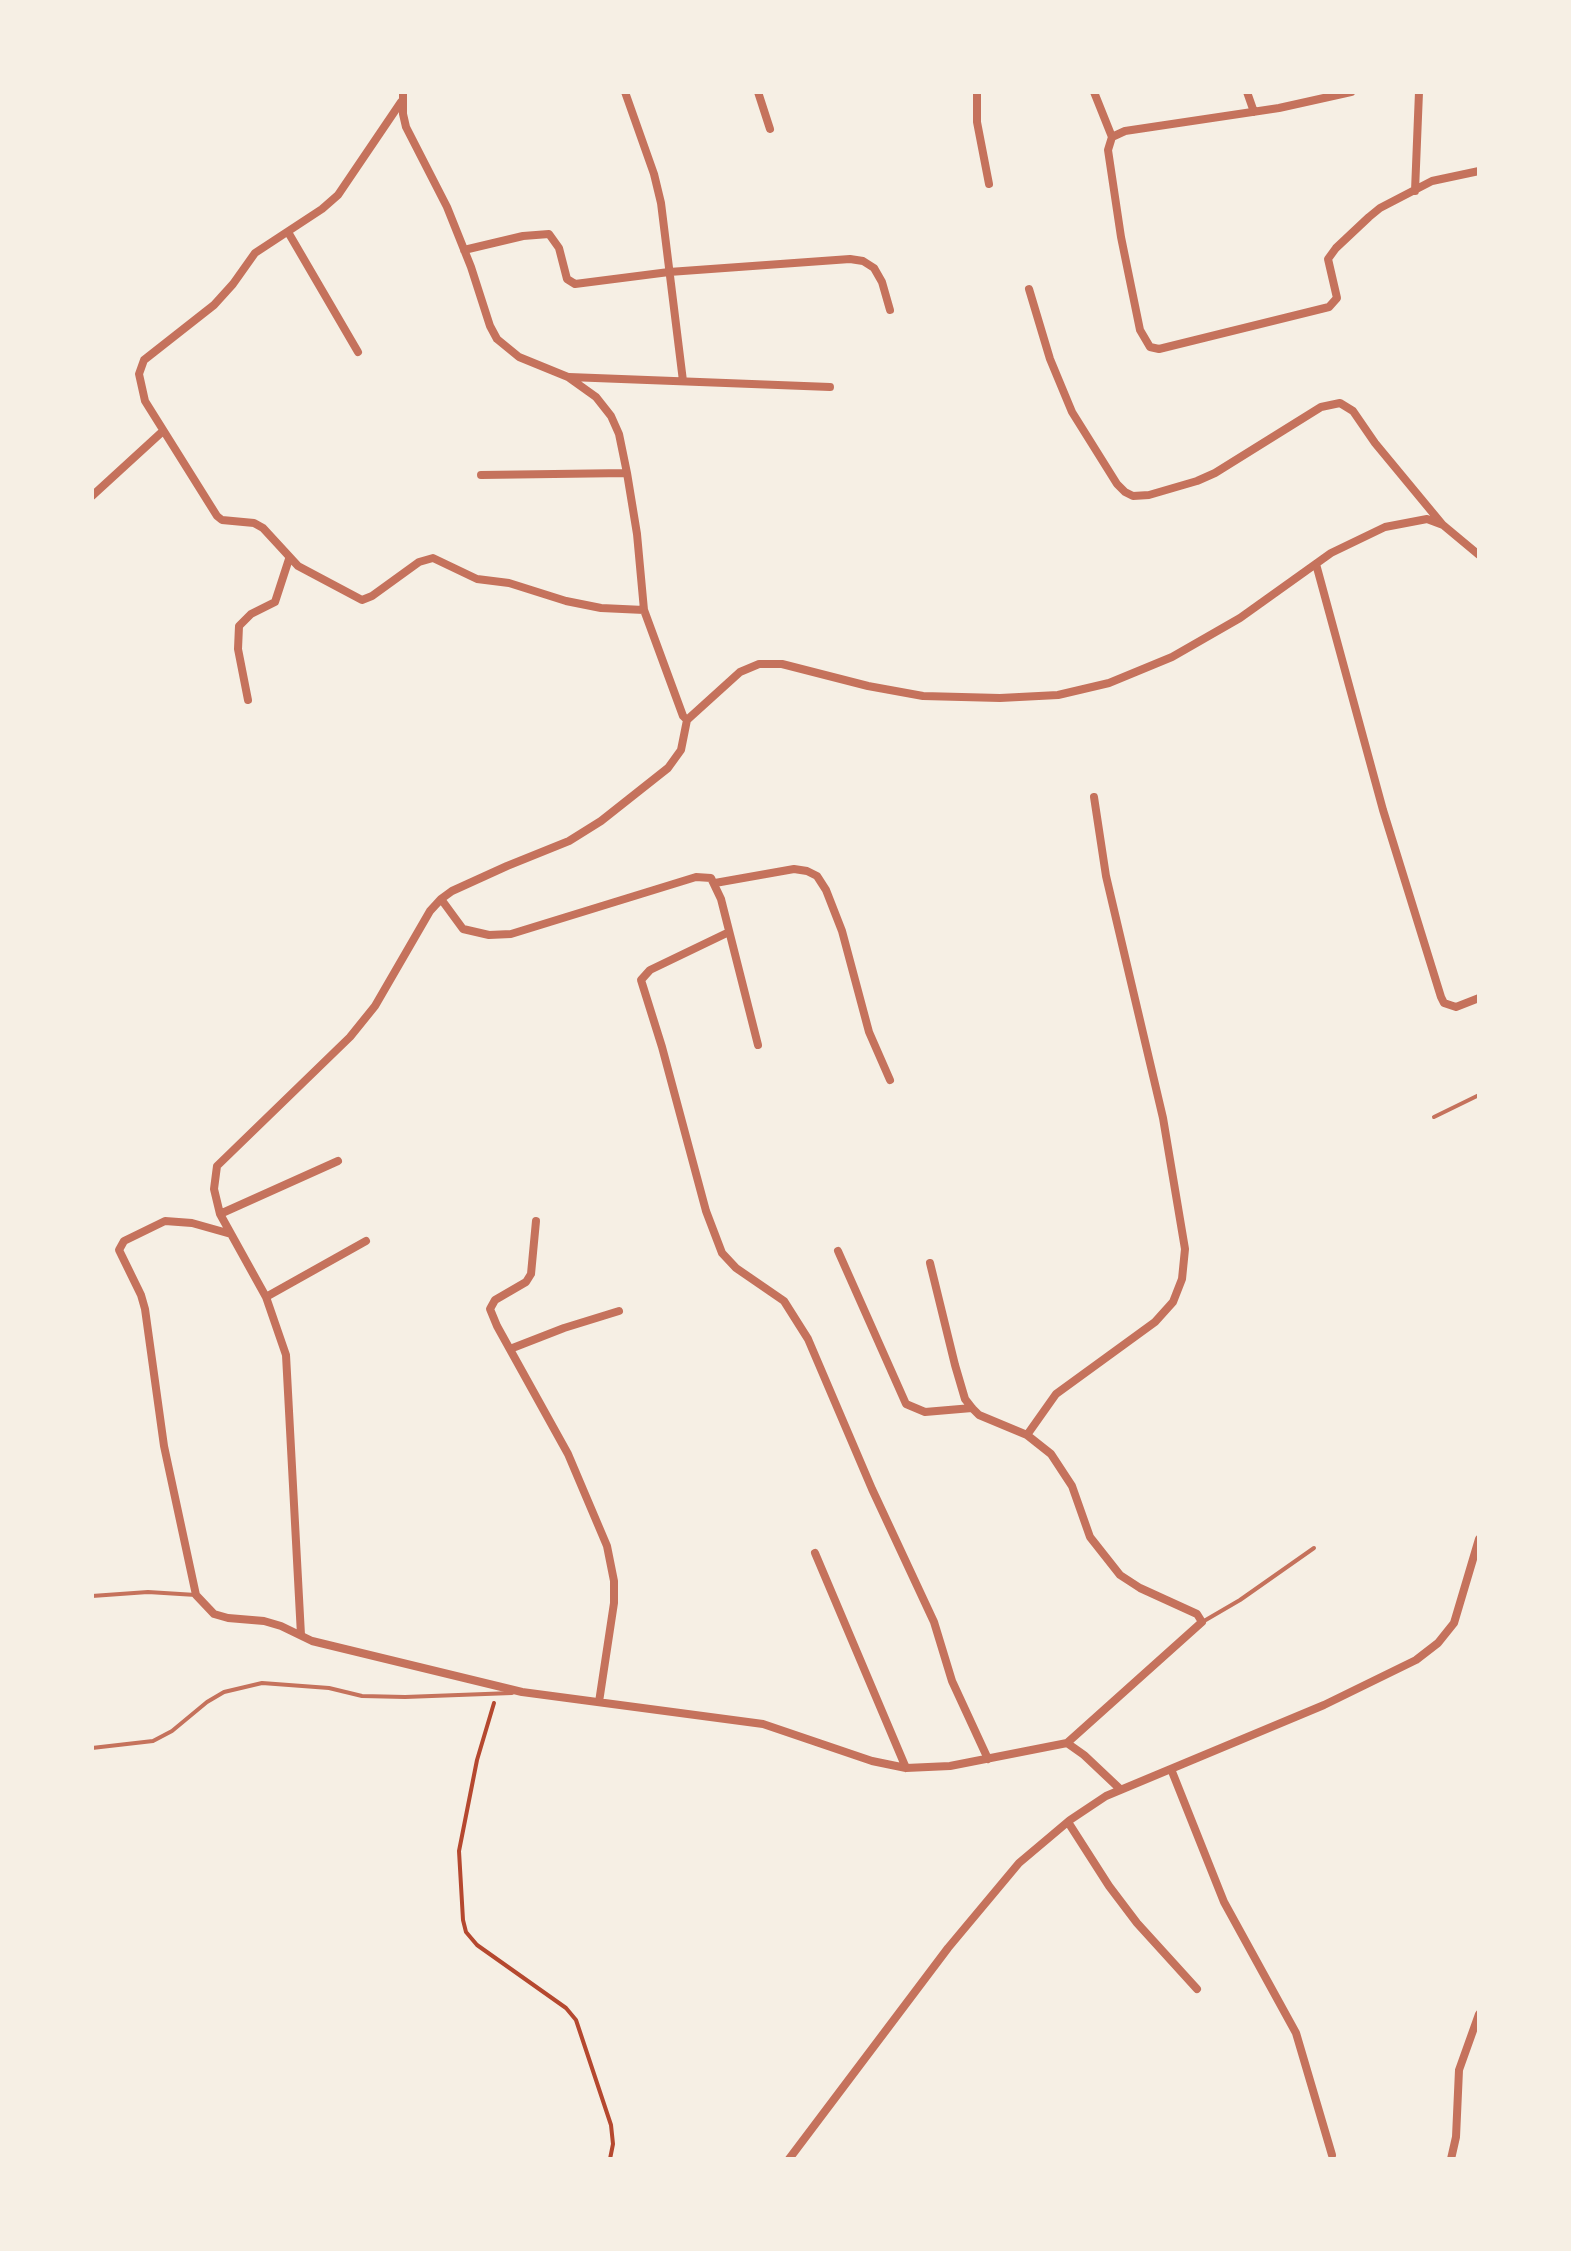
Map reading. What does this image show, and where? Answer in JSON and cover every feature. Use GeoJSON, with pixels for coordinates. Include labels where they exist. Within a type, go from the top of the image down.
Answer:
{"type":"FeatureCollection","features":[{"type":"Feature","properties":{"kind":"street"},"geometry":{"type":"LineString","coordinates":[[625,92],[661,203],[683,381]]}},
{"type":"Feature","properties":{"kind":"street"},"geometry":{"type":"LineString","coordinates":[[758,92],[770,129]]}},
{"type":"Feature","properties":{"kind":"street"},"geometry":{"type":"LineString","coordinates":[[977,92],[977,122],[989,184]]}},
{"type":"Feature","properties":{"kind":"street"},"geometry":{"type":"LineString","coordinates":[[1094,92],[1112,137],[1108,150],[1143,339],[1155,349],[1329,307],[1337,298],[1328,265],[1331,254],[1380,208],[1432,181],[1479,171]]}},
{"type":"Feature","properties":{"kind":"street"},"geometry":{"type":"LineString","coordinates":[[1247,92],[1254,112]]}},
{"type":"Feature","properties":{"kind":"street"},"geometry":{"type":"LineString","coordinates":[[1112,137],[1125,131],[1254,112],[1351,92]]}},
{"type":"Feature","properties":{"kind":"street"},"geometry":{"type":"LineString","coordinates":[[1415,191],[1419,92]]}},
{"type":"Feature","properties":{"kind":"street"},"geometry":{"type":"LineString","coordinates":[[403,96],[338,195],[255,253],[214,305],[144,360],[139,374],[141,390],[217,516],[254,523],[263,528],[289,559],[362,600],[419,562],[433,558],[477,579],[509,583],[566,601],[601,608],[644,610]]}},
{"type":"Feature","properties":{"kind":"street"},"geometry":{"type":"LineString","coordinates":[[403,96],[406,127],[447,207],[497,339],[519,357],[568,377],[596,397],[611,416],[619,434],[627,473],[637,534],[644,610],[687,720]]}},
{"type":"Feature","properties":{"kind":"street"},"geometry":{"type":"LineString","coordinates":[[288,232],[358,352]]}},
{"type":"Feature","properties":{"kind":"street"},"geometry":{"type":"LineString","coordinates":[[464,250],[540,233],[549,234],[554,239],[570,283],[669,272],[850,259],[863,261],[874,268],[882,282],[890,310]]}},
{"type":"Feature","properties":{"kind":"street"},"geometry":{"type":"LineString","coordinates":[[1029,289],[1061,389],[1072,412],[1125,492],[1133,496],[1149,495],[1197,481],[1321,407],[1340,403],[1353,411],[1375,443],[1443,525],[1479,555]]}},
{"type":"Feature","properties":{"kind":"street"},"geometry":{"type":"LineString","coordinates":[[568,377],[830,387]]}},
{"type":"Feature","properties":{"kind":"street"},"geometry":{"type":"LineString","coordinates":[[92,496],[163,431]]}},
{"type":"Feature","properties":{"kind":"street"},"geometry":{"type":"LineString","coordinates":[[481,475],[627,473]]}},
{"type":"Feature","properties":{"kind":"street"},"geometry":{"type":"LineString","coordinates":[[301,1635],[286,1355],[266,1297],[220,1214],[214,1189],[217,1166],[350,1037],[375,1006],[430,911],[441,899],[507,866],[569,841],[601,821],[668,768],[681,750],[687,720],[740,672],[759,664],[782,664],[868,686],[923,696],[1000,698],[1058,695],[1109,683],[1172,657],[1240,618],[1331,553],[1385,527],[1427,519],[1443,525]]}},
{"type":"Feature","properties":{"kind":"street"},"geometry":{"type":"LineString","coordinates":[[248,700],[238,649],[239,626],[251,614],[275,602],[289,559]]}},
{"type":"Feature","properties":{"kind":"street"},"geometry":{"type":"LineString","coordinates":[[1316,564],[1383,810],[1441,997],[1444,1003],[1456,1007],[1479,998]]}},
{"type":"Feature","properties":{"kind":"street"},"geometry":{"type":"LineString","coordinates":[[1027,1435],[1056,1394],[1155,1322],[1173,1302],[1182,1279],[1185,1249],[1163,1118],[1106,876],[1094,797]]}},
{"type":"Feature","properties":{"kind":"street"},"geometry":{"type":"LineString","coordinates":[[715,883],[794,869],[817,876],[826,890],[842,931],[869,1032],[890,1080]]}},
{"type":"Feature","properties":{"kind":"street"},"geometry":{"type":"LineString","coordinates":[[441,899],[463,929],[489,935],[511,934],[705,875],[715,883],[758,1045]]}},
{"type":"Feature","properties":{"kind":"street"},"geometry":{"type":"LineString","coordinates":[[729,932],[650,970],[641,980],[706,1211],[722,1253],[736,1268],[784,1301],[808,1339],[872,1489],[934,1622],[952,1681],[988,1759]]}},
{"type":"Feature","properties":{"kind":"street"},"geometry":{"type":"LineString","coordinates":[[220,1214],[338,1161]]}},
{"type":"Feature","properties":{"kind":"street"},"geometry":{"type":"LineString","coordinates":[[231,1234],[192,1223],[165,1221],[124,1241],[119,1250],[145,1309],[164,1446],[196,1595],[214,1614],[264,1621],[312,1641],[522,1692],[763,1724],[872,1761],[906,1768],[950,1766],[1067,1743],[1202,1622],[1197,1614],[1140,1588],[1113,1567],[1090,1537],[1066,1475],[1051,1454],[1027,1435],[979,1415],[965,1399],[930,1263]]}},
{"type":"Feature","properties":{"kind":"street"},"geometry":{"type":"LineString","coordinates":[[536,1221],[531,1274],[526,1282],[491,1305],[497,1326],[568,1454],[612,1563],[614,1603],[599,1702]]}},
{"type":"Feature","properties":{"kind":"street"},"geometry":{"type":"LineString","coordinates":[[266,1297],[366,1241]]}},
{"type":"Feature","properties":{"kind":"street"},"geometry":{"type":"LineString","coordinates":[[838,1251],[906,1404],[925,1412],[972,1408]]}},
{"type":"Feature","properties":{"kind":"street"},"geometry":{"type":"LineString","coordinates":[[510,1349],[619,1311]]}},
{"type":"Feature","properties":{"kind":"street"},"geometry":{"type":"LineString","coordinates":[[789,2159],[948,1948],[1019,1863],[1068,1822],[1120,1789],[1324,1705],[1416,1660],[1438,1643],[1454,1623],[1478,1544]]}},
{"type":"Feature","properties":{"kind":"street"},"geometry":{"type":"LineString","coordinates":[[815,1553],[906,1768]]}},
{"type":"Feature","properties":{"kind":"street"},"geometry":{"type":"LineString","coordinates":[[1067,1743],[1120,1789]]}},
{"type":"Feature","properties":{"kind":"street"},"geometry":{"type":"LineString","coordinates":[[1171,1769],[1224,1902],[1296,2033],[1332,2155]]}},
{"type":"Feature","properties":{"kind":"street"},"geometry":{"type":"LineString","coordinates":[[1068,1822],[1137,1923],[1197,1989]]}},
{"type":"Feature","properties":{"kind":"street"},"geometry":{"type":"LineString","coordinates":[[1451,2159],[1456,2137],[1459,2070],[1479,2014]]}},
{"type":"Feature","properties":{"kind":"lane"},"geometry":{"type":"LineString","coordinates":[[1434,1117],[1479,1095]]}},
{"type":"Feature","properties":{"kind":"lane"},"geometry":{"type":"LineString","coordinates":[[1202,1622],[1240,1600],[1314,1548]]}},
{"type":"Feature","properties":{"kind":"lane"},"geometry":{"type":"LineString","coordinates":[[92,1596],[148,1592],[196,1595]]}},
{"type":"Feature","properties":{"kind":"lane"},"geometry":{"type":"LineString","coordinates":[[92,1748],[153,1741],[172,1731],[224,1692],[262,1683],[316,1687],[362,1696],[522,1692]]}},
{"type":"Feature","properties":{"kind":"path"},"geometry":{"type":"LineString","coordinates":[[497,1694],[480,1747],[459,1851],[460,1904],[466,1932],[477,1945],[566,2008],[576,2020],[611,2125],[613,2144],[610,2159]]}}]}
